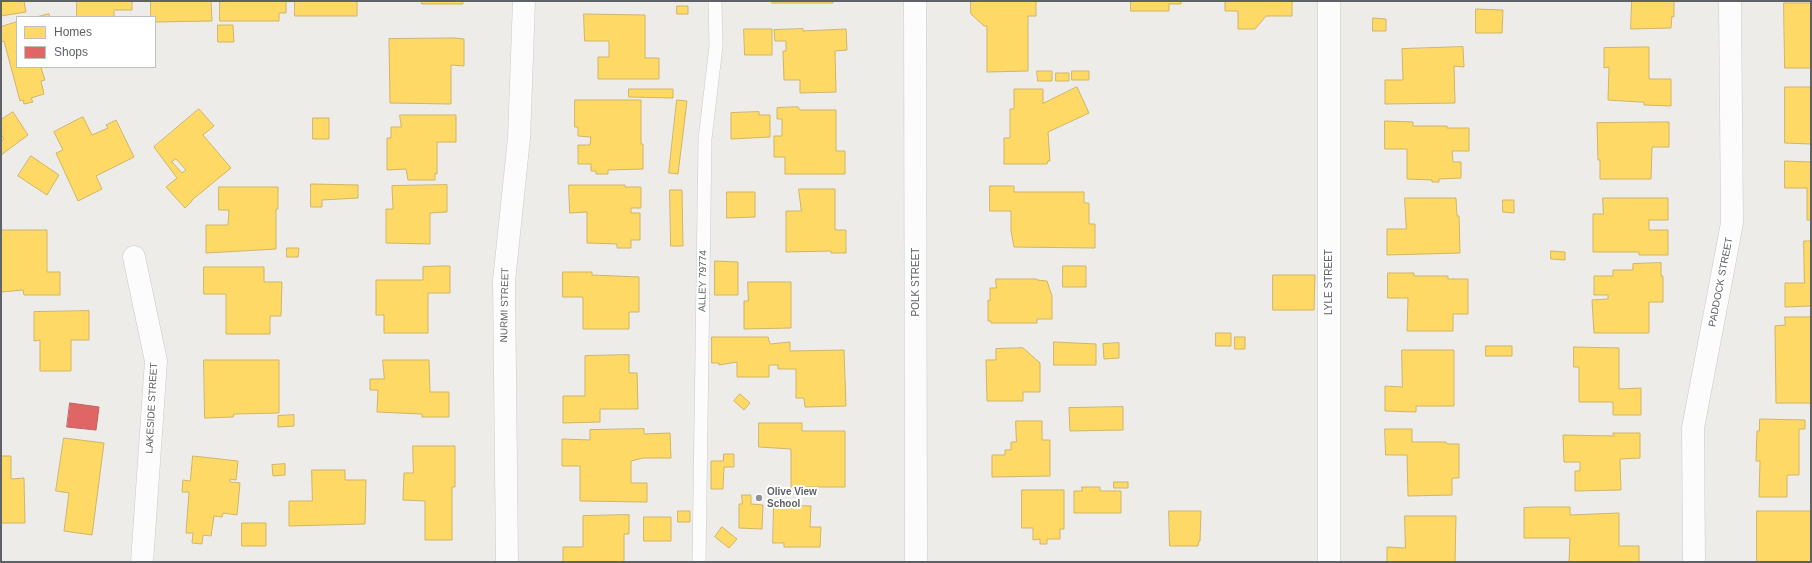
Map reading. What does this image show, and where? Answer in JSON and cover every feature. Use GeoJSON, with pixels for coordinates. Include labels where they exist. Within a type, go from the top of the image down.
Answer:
{"type":"FeatureCollection","features":[{"type":"Feature","properties":{"kind":"street","name":"NURMI STREET"},"geometry":{"type":"LineString","coordinates":[[506,562],[504,282],[519,138],[524,1]]}},
{"type":"Feature","properties":{"kind":"street","name":"POLK STREET"},"geometry":{"type":"LineString","coordinates":[[915,1],[916,562]]}},
{"type":"Feature","properties":{"kind":"street","name":"LYLE STREET"},"geometry":{"type":"LineString","coordinates":[[1329,1],[1329,562]]}},
{"type":"Feature","properties":{"kind":"street","name":"PADDOCK STREET"},"geometry":{"type":"LineString","coordinates":[[1694,562],[1693,428],[1732,223],[1730,1]]}},
{"type":"Feature","properties":{"kind":"street","name":"LAKESIDE STREET"},"geometry":{"type":"LineString","coordinates":[[134,257],[156,361],[142,562]]}},
{"type":"Feature","properties":{"kind":"lane","name":"ALLEY 79774"},"geometry":{"type":"LineString","coordinates":[[699,562],[705,139],[716,46],[715,1]]}},
{"type":"Feature","properties":{"kind":"building: Homes"},"geometry":{"type":"Polygon","coordinates":[[[1,1],[24,1],[26,12],[1,16],[1,1]]]}},
{"type":"Feature","properties":{"kind":"building: Homes"},"geometry":{"type":"Polygon","coordinates":[[[77,1],[132,1],[132,10],[114,10],[114,16],[77,16],[77,1]]]}},
{"type":"Feature","properties":{"kind":"building: Homes"},"geometry":{"type":"Polygon","coordinates":[[[151,1],[211,1],[212,21],[156,22],[156,16],[151,16],[151,1]]]}},
{"type":"Feature","properties":{"kind":"building: Homes"},"geometry":{"type":"Polygon","coordinates":[[[220,1],[286,1],[286,13],[279,13],[279,21],[220,21],[220,1]]]}},
{"type":"Feature","properties":{"kind":"building: Homes"},"geometry":{"type":"Polygon","coordinates":[[[295,1],[357,1],[357,16],[295,16],[295,1]]]}},
{"type":"Feature","properties":{"kind":"building: Homes"},"geometry":{"type":"Polygon","coordinates":[[[422,1],[463,1],[463,4],[422,4],[422,1]]]}},
{"type":"Feature","properties":{"kind":"building: Homes"},"geometry":{"type":"Polygon","coordinates":[[[772,1],[833,1],[833,3],[772,3],[772,1]]]}},
{"type":"Feature","properties":{"kind":"building: Homes"},"geometry":{"type":"Polygon","coordinates":[[[971,1],[1036,1],[1036,16],[1028,16],[1028,71],[987,72],[987,26],[984,26],[971,14],[971,1]]]}},
{"type":"Feature","properties":{"kind":"building: Homes"},"geometry":{"type":"Polygon","coordinates":[[[1131,1],[1181,1],[1181,4],[1169,4],[1169,11],[1131,11],[1131,1]]]}},
{"type":"Feature","properties":{"kind":"building: Homes"},"geometry":{"type":"Polygon","coordinates":[[[1201,1],[1292,1],[1292,16],[1266,16],[1255,29],[1238,29],[1238,11],[1225,11],[1225,2],[1201,1]]]}},
{"type":"Feature","properties":{"kind":"building: Homes"},"geometry":{"type":"Polygon","coordinates":[[[1632,1],[1674,1],[1674,17],[1672,16],[1671,28],[1631,29],[1632,1]]]}},
{"type":"Feature","properties":{"kind":"building: Homes"},"geometry":{"type":"Polygon","coordinates":[[[1784,3],[1811,3],[1811,68],[1785,68],[1784,3]]]}},
{"type":"Feature","properties":{"kind":"building: Homes"},"geometry":{"type":"Polygon","coordinates":[[[677,6],[688,6],[688,14],[677,14],[677,6]]]}},
{"type":"Feature","properties":{"kind":"building: Homes"},"geometry":{"type":"Polygon","coordinates":[[[1476,9],[1503,10],[1502,33],[1476,33],[1476,9]]]}},
{"type":"Feature","properties":{"kind":"building: Homes"},"geometry":{"type":"Polygon","coordinates":[[[584,14],[645,15],[645,58],[659,58],[659,79],[598,79],[598,57],[609,57],[609,41],[585,41],[584,14]]]}},
{"type":"Feature","properties":{"kind":"building: Homes"},"geometry":{"type":"Polygon","coordinates":[[[1373,18],[1386,19],[1386,31],[1373,31],[1373,18]]]}},
{"type":"Feature","properties":{"kind":"building: Homes"},"geometry":{"type":"Polygon","coordinates":[[[16,22],[16,68],[41,68],[45,80],[41,81],[44,94],[31,98],[33,102],[24,104],[23,100],[20,101],[4,41],[1,42],[1,27],[16,22]]]}},
{"type":"Feature","properties":{"kind":"building: Homes"},"geometry":{"type":"Polygon","coordinates":[[[218,25],[233,25],[234,42],[218,42],[218,25]]]}},
{"type":"Feature","properties":{"kind":"building: Homes"},"geometry":{"type":"Polygon","coordinates":[[[744,29],[772,29],[772,55],[745,55],[744,29]]]}},
{"type":"Feature","properties":{"kind":"building: Homes"},"geometry":{"type":"Polygon","coordinates":[[[803,29],[803,31],[846,29],[847,50],[835,51],[836,92],[800,93],[800,80],[784,80],[783,51],[786,51],[786,41],[775,41],[774,30],[803,29]]]}},
{"type":"Feature","properties":{"kind":"building: Homes"},"geometry":{"type":"Polygon","coordinates":[[[389,39],[464,39],[464,66],[451,65],[451,104],[390,103],[389,39]]]}},
{"type":"Feature","properties":{"kind":"building: Homes"},"geometry":{"type":"Polygon","coordinates":[[[1463,47],[1464,67],[1454,66],[1455,103],[1385,104],[1385,80],[1403,80],[1402,49],[1463,47]]]}},
{"type":"Feature","properties":{"kind":"building: Homes"},"geometry":{"type":"Polygon","coordinates":[[[1649,47],[1649,79],[1671,79],[1671,106],[1644,105],[1644,102],[1608,100],[1609,67],[1604,68],[1604,48],[1649,47]]]}},
{"type":"Feature","properties":{"kind":"building: Homes"},"geometry":{"type":"Polygon","coordinates":[[[1037,71],[1052,71],[1052,81],[1038,81],[1037,71]]]}},
{"type":"Feature","properties":{"kind":"building: Homes"},"geometry":{"type":"Polygon","coordinates":[[[1072,71],[1089,71],[1089,80],[1072,80],[1072,71]]]}},
{"type":"Feature","properties":{"kind":"building: Homes"},"geometry":{"type":"Polygon","coordinates":[[[1056,73],[1069,73],[1069,81],[1056,81],[1056,73]]]}},
{"type":"Feature","properties":{"kind":"building: Homes"},"geometry":{"type":"Polygon","coordinates":[[[1077,87],[1089,113],[1048,132],[1050,161],[1048,161],[1047,164],[1004,164],[1004,138],[1010,138],[1010,109],[1014,109],[1014,89],[1043,89],[1043,103],[1077,87]]]}},
{"type":"Feature","properties":{"kind":"building: Homes"},"geometry":{"type":"Polygon","coordinates":[[[1785,87],[1811,87],[1811,144],[1785,143],[1785,87]]]}},
{"type":"Feature","properties":{"kind":"building: Homes"},"geometry":{"type":"Polygon","coordinates":[[[629,89],[673,89],[673,98],[629,97],[629,89]]]}},
{"type":"Feature","properties":{"kind":"building: Homes"},"geometry":{"type":"Polygon","coordinates":[[[575,100],[641,100],[641,144],[643,144],[643,169],[608,170],[608,174],[596,174],[596,171],[591,171],[591,164],[578,164],[578,145],[590,145],[591,137],[578,136],[578,127],[575,127],[575,100]]]}},
{"type":"Feature","properties":{"kind":"building: Homes"},"geometry":{"type":"Polygon","coordinates":[[[677,100],[687,101],[678,174],[669,173],[677,100]]]}},
{"type":"Feature","properties":{"kind":"building: Homes"},"geometry":{"type":"Polygon","coordinates":[[[798,107],[800,110],[836,110],[836,151],[845,151],[845,174],[785,174],[785,157],[774,157],[774,136],[782,136],[782,119],[777,119],[777,108],[798,107]]]}},
{"type":"Feature","properties":{"kind":"building: Homes"},"geometry":{"type":"Polygon","coordinates":[[[199,109],[214,126],[203,135],[231,168],[192,200],[185,208],[166,187],[177,178],[154,147],[199,109]],[[176,159],[172,162],[182,173],[186,170],[176,159]]]}},
{"type":"Feature","properties":{"kind":"building: Homes"},"geometry":{"type":"Polygon","coordinates":[[[13,112],[28,135],[1,155],[1,141],[4,139],[1,134],[1,120],[13,112]]]}},
{"type":"Feature","properties":{"kind":"building: Homes"},"geometry":{"type":"Polygon","coordinates":[[[759,112],[759,115],[770,115],[770,137],[731,139],[731,113],[759,112]]]}},
{"type":"Feature","properties":{"kind":"building: Homes"},"geometry":{"type":"Polygon","coordinates":[[[400,115],[456,115],[456,142],[437,142],[437,174],[435,173],[435,180],[408,180],[406,169],[387,170],[387,138],[391,138],[391,127],[401,127],[400,115]]]}},
{"type":"Feature","properties":{"kind":"building: Homes"},"geometry":{"type":"Polygon","coordinates":[[[83,117],[92,135],[108,128],[106,125],[116,120],[134,157],[96,176],[102,189],[78,201],[56,153],[63,150],[54,132],[83,117]]]}},
{"type":"Feature","properties":{"kind":"building: Homes"},"geometry":{"type":"Polygon","coordinates":[[[313,118],[329,118],[329,139],[313,139],[313,118]]]}},
{"type":"Feature","properties":{"kind":"building: Homes"},"geometry":{"type":"Polygon","coordinates":[[[1385,121],[1413,122],[1413,126],[1447,126],[1447,128],[1469,128],[1469,151],[1452,151],[1453,162],[1461,162],[1461,178],[1439,179],[1439,182],[1432,182],[1432,180],[1407,179],[1407,149],[1385,149],[1385,121]]]}},
{"type":"Feature","properties":{"kind":"building: Homes"},"geometry":{"type":"Polygon","coordinates":[[[1669,122],[1669,147],[1652,147],[1651,179],[1600,179],[1597,123],[1669,122]]]}},
{"type":"Feature","properties":{"kind":"building: Homes"},"geometry":{"type":"Polygon","coordinates":[[[31,156],[59,175],[47,195],[18,176],[31,156]]]}},
{"type":"Feature","properties":{"kind":"building: Homes"},"geometry":{"type":"Polygon","coordinates":[[[1785,161],[1811,162],[1811,220],[1807,220],[1807,188],[1785,188],[1785,161]]]}},
{"type":"Feature","properties":{"kind":"building: Homes"},"geometry":{"type":"Polygon","coordinates":[[[311,184],[358,185],[358,198],[322,200],[322,207],[311,207],[311,184]]]}},
{"type":"Feature","properties":{"kind":"building: Homes"},"geometry":{"type":"Polygon","coordinates":[[[447,185],[447,212],[430,213],[430,244],[386,243],[386,209],[393,209],[392,186],[447,185]]]}},
{"type":"Feature","properties":{"kind":"building: Homes"},"geometry":{"type":"Polygon","coordinates":[[[569,185],[625,185],[625,187],[641,187],[641,208],[631,208],[631,213],[640,213],[640,240],[631,240],[631,248],[617,248],[617,244],[587,243],[587,212],[570,213],[569,185]]]}},
{"type":"Feature","properties":{"kind":"building: Homes"},"geometry":{"type":"Polygon","coordinates":[[[990,186],[1014,186],[1014,192],[1084,192],[1084,203],[1089,203],[1089,224],[1095,224],[1095,248],[1014,247],[1011,231],[1011,211],[990,211],[990,186]]]}},
{"type":"Feature","properties":{"kind":"building: Homes"},"geometry":{"type":"Polygon","coordinates":[[[219,187],[278,187],[278,209],[276,209],[276,249],[206,253],[206,225],[228,225],[229,210],[219,210],[219,187]]]}},
{"type":"Feature","properties":{"kind":"building: Homes"},"geometry":{"type":"Polygon","coordinates":[[[799,189],[835,189],[835,230],[846,230],[846,253],[831,253],[831,251],[786,252],[786,211],[801,211],[799,189]]]}},
{"type":"Feature","properties":{"kind":"building: Homes"},"geometry":{"type":"Polygon","coordinates":[[[670,190],[682,190],[683,246],[671,246],[670,190]]]}},
{"type":"Feature","properties":{"kind":"building: Homes"},"geometry":{"type":"Polygon","coordinates":[[[727,192],[755,192],[755,217],[727,218],[727,192]]]}},
{"type":"Feature","properties":{"kind":"building: Homes"},"geometry":{"type":"Polygon","coordinates":[[[1405,198],[1456,198],[1457,216],[1459,216],[1460,253],[1387,255],[1387,229],[1406,229],[1405,198]]]}},
{"type":"Feature","properties":{"kind":"building: Homes"},"geometry":{"type":"Polygon","coordinates":[[[1603,198],[1668,198],[1668,220],[1649,220],[1649,230],[1668,230],[1668,255],[1639,255],[1639,252],[1593,252],[1593,214],[1603,214],[1603,198]]]}},
{"type":"Feature","properties":{"kind":"building: Homes"},"geometry":{"type":"Polygon","coordinates":[[[1503,200],[1514,200],[1514,213],[1503,212],[1503,200]]]}},
{"type":"Feature","properties":{"kind":"building: Homes"},"geometry":{"type":"Polygon","coordinates":[[[1,230],[47,230],[47,272],[60,272],[60,295],[24,295],[23,290],[1,292],[1,230]]]}},
{"type":"Feature","properties":{"kind":"building: Homes"},"geometry":{"type":"Polygon","coordinates":[[[1804,241],[1811,241],[1811,306],[1785,307],[1785,283],[1804,283],[1804,241]]]}},
{"type":"Feature","properties":{"kind":"building: Homes"},"geometry":{"type":"Polygon","coordinates":[[[287,248],[299,248],[298,257],[287,257],[287,248]]]}},
{"type":"Feature","properties":{"kind":"building: Homes"},"geometry":{"type":"Polygon","coordinates":[[[1551,251],[1565,252],[1565,260],[1551,259],[1551,251]]]}},
{"type":"Feature","properties":{"kind":"building: Homes"},"geometry":{"type":"Polygon","coordinates":[[[715,261],[738,262],[738,295],[715,295],[715,261]]]}},
{"type":"Feature","properties":{"kind":"building: Homes"},"geometry":{"type":"Polygon","coordinates":[[[1661,263],[1661,276],[1663,276],[1663,302],[1649,302],[1649,333],[1594,333],[1592,300],[1608,299],[1608,295],[1594,295],[1594,276],[1613,276],[1613,270],[1633,270],[1633,264],[1661,263]]]}},
{"type":"Feature","properties":{"kind":"building: Homes"},"geometry":{"type":"Polygon","coordinates":[[[450,266],[450,293],[428,293],[428,333],[384,333],[384,315],[376,315],[376,280],[423,280],[423,267],[450,266]]]}},
{"type":"Feature","properties":{"kind":"building: Homes"},"geometry":{"type":"Polygon","coordinates":[[[1063,266],[1086,266],[1086,287],[1063,287],[1063,266]]]}},
{"type":"Feature","properties":{"kind":"building: Homes"},"geometry":{"type":"Polygon","coordinates":[[[204,267],[264,267],[264,282],[282,282],[281,316],[270,316],[270,334],[226,334],[226,294],[204,294],[204,267]]]}},
{"type":"Feature","properties":{"kind":"building: Homes"},"geometry":{"type":"Polygon","coordinates":[[[563,272],[592,272],[592,275],[639,277],[639,312],[629,312],[629,329],[583,329],[583,297],[563,297],[563,272]]]}},
{"type":"Feature","properties":{"kind":"building: Homes"},"geometry":{"type":"Polygon","coordinates":[[[1388,273],[1414,273],[1414,276],[1448,276],[1448,279],[1468,279],[1468,314],[1453,314],[1453,331],[1407,331],[1408,298],[1388,298],[1388,273]]]}},
{"type":"Feature","properties":{"kind":"building: Homes"},"geometry":{"type":"Polygon","coordinates":[[[1273,275],[1315,275],[1314,310],[1273,310],[1273,275]]]}},
{"type":"Feature","properties":{"kind":"building: Homes"},"geometry":{"type":"Polygon","coordinates":[[[996,279],[1037,279],[1047,281],[1052,296],[1052,319],[1037,319],[1037,323],[991,323],[991,321],[988,321],[988,300],[990,301],[990,288],[996,288],[996,279]]]}},
{"type":"Feature","properties":{"kind":"building: Homes"},"geometry":{"type":"Polygon","coordinates":[[[748,282],[791,282],[791,328],[744,329],[744,301],[748,301],[748,282]]]}},
{"type":"Feature","properties":{"kind":"building: Homes"},"geometry":{"type":"Polygon","coordinates":[[[89,311],[89,340],[71,340],[71,371],[40,371],[40,340],[34,341],[34,312],[89,311]]]}},
{"type":"Feature","properties":{"kind":"building: Homes"},"geometry":{"type":"Polygon","coordinates":[[[1785,317],[1811,317],[1811,403],[1776,403],[1775,326],[1785,325],[1785,317]]]}},
{"type":"Feature","properties":{"kind":"building: Homes"},"geometry":{"type":"Polygon","coordinates":[[[1216,333],[1231,333],[1231,346],[1216,346],[1216,333]]]}},
{"type":"Feature","properties":{"kind":"building: Homes"},"geometry":{"type":"Polygon","coordinates":[[[712,337],[768,337],[770,344],[790,342],[790,351],[844,350],[846,406],[805,407],[804,398],[796,398],[796,369],[778,369],[778,365],[769,365],[769,377],[737,377],[737,362],[719,365],[719,363],[712,363],[712,337]]]}},
{"type":"Feature","properties":{"kind":"building: Homes"},"geometry":{"type":"Polygon","coordinates":[[[1235,337],[1245,337],[1245,349],[1235,349],[1235,337]]]}},
{"type":"Feature","properties":{"kind":"building: Homes"},"geometry":{"type":"Polygon","coordinates":[[[1054,342],[1096,344],[1096,365],[1054,365],[1054,342]]]}},
{"type":"Feature","properties":{"kind":"building: Homes"},"geometry":{"type":"Polygon","coordinates":[[[1119,343],[1119,358],[1104,359],[1103,344],[1119,343]]]}},
{"type":"Feature","properties":{"kind":"building: Homes"},"geometry":{"type":"Polygon","coordinates":[[[1486,346],[1512,346],[1512,356],[1486,356],[1486,346]]]}},
{"type":"Feature","properties":{"kind":"building: Homes"},"geometry":{"type":"Polygon","coordinates":[[[1574,347],[1619,348],[1619,389],[1641,388],[1641,415],[1613,415],[1613,402],[1579,402],[1579,367],[1574,367],[1574,347]]]}},
{"type":"Feature","properties":{"kind":"building: Homes"},"geometry":{"type":"Polygon","coordinates":[[[1023,348],[1040,363],[1040,392],[1023,392],[1023,401],[987,401],[986,360],[996,360],[996,349],[1023,348]]]}},
{"type":"Feature","properties":{"kind":"building: Homes"},"geometry":{"type":"Polygon","coordinates":[[[1402,350],[1454,350],[1454,406],[1416,406],[1416,412],[1385,411],[1385,386],[1402,387],[1402,350]]]}},
{"type":"Feature","properties":{"kind":"building: Homes"},"geometry":{"type":"Polygon","coordinates":[[[629,355],[629,373],[637,373],[638,409],[600,409],[600,422],[563,423],[563,396],[585,396],[585,356],[629,355]]]}},
{"type":"Feature","properties":{"kind":"building: Homes"},"geometry":{"type":"Polygon","coordinates":[[[204,360],[279,360],[279,413],[234,414],[233,417],[205,418],[204,360]]]}},
{"type":"Feature","properties":{"kind":"building: Homes"},"geometry":{"type":"Polygon","coordinates":[[[383,360],[429,360],[430,392],[449,392],[449,417],[422,417],[422,414],[377,412],[378,390],[370,390],[370,379],[384,379],[383,360]]]}},
{"type":"Feature","properties":{"kind":"building: Homes"},"geometry":{"type":"Polygon","coordinates":[[[740,394],[750,403],[744,410],[734,401],[740,394]]]}},
{"type":"Feature","properties":{"kind":"building: Homes"},"geometry":{"type":"Polygon","coordinates":[[[1123,407],[1123,430],[1070,431],[1069,408],[1123,407]]]}},
{"type":"Feature","properties":{"kind":"building: Homes"},"geometry":{"type":"Polygon","coordinates":[[[294,415],[294,426],[278,427],[278,416],[294,415]]]}},
{"type":"Feature","properties":{"kind":"building: Homes"},"geometry":{"type":"Polygon","coordinates":[[[1760,419],[1805,420],[1805,429],[1799,429],[1799,475],[1787,475],[1787,497],[1759,497],[1760,461],[1756,461],[1757,431],[1759,431],[1760,419]]]}},
{"type":"Feature","properties":{"kind":"building: Homes"},"geometry":{"type":"Polygon","coordinates":[[[1016,421],[1042,421],[1042,440],[1050,440],[1050,476],[992,477],[992,455],[1005,455],[1005,450],[1011,450],[1011,442],[1016,442],[1016,421]]]}},
{"type":"Feature","properties":{"kind":"building: Homes"},"geometry":{"type":"Polygon","coordinates":[[[759,423],[802,423],[802,431],[845,431],[845,487],[806,487],[806,490],[791,490],[791,449],[759,447],[759,423]]]}},
{"type":"Feature","properties":{"kind":"building: Homes"},"geometry":{"type":"Polygon","coordinates":[[[644,429],[644,434],[670,433],[671,458],[643,458],[631,461],[631,483],[647,483],[647,502],[580,501],[580,466],[562,466],[562,439],[590,440],[590,430],[644,429]]]}},
{"type":"Feature","properties":{"kind":"building: Homes"},"geometry":{"type":"Polygon","coordinates":[[[1385,429],[1412,429],[1412,442],[1446,442],[1447,444],[1459,444],[1459,478],[1452,478],[1452,495],[1408,496],[1407,455],[1386,455],[1385,429]]]}},
{"type":"Feature","properties":{"kind":"building: Homes"},"geometry":{"type":"Polygon","coordinates":[[[1613,433],[1640,433],[1640,458],[1620,459],[1621,490],[1575,491],[1575,471],[1580,471],[1580,462],[1564,462],[1563,435],[1614,436],[1613,433]]]}},
{"type":"Feature","properties":{"kind":"building: Homes"},"geometry":{"type":"Polygon","coordinates":[[[64,438],[104,443],[92,535],[64,531],[69,493],[56,491],[64,438]]]}},
{"type":"Feature","properties":{"kind":"building: Homes"},"geometry":{"type":"Polygon","coordinates":[[[413,446],[455,446],[455,487],[452,487],[452,540],[425,540],[425,501],[403,500],[404,473],[413,473],[413,446]]]}},
{"type":"Feature","properties":{"kind":"building: Homes"},"geometry":{"type":"Polygon","coordinates":[[[724,454],[734,454],[734,467],[724,467],[723,489],[711,489],[711,461],[723,461],[724,454]]]}},
{"type":"Feature","properties":{"kind":"building: Homes"},"geometry":{"type":"Polygon","coordinates":[[[1,456],[11,456],[11,479],[24,478],[25,523],[1,523],[1,456]]]}},
{"type":"Feature","properties":{"kind":"building: Homes"},"geometry":{"type":"Polygon","coordinates":[[[193,456],[238,461],[236,480],[230,479],[230,482],[240,483],[237,515],[223,513],[222,517],[214,516],[211,536],[203,535],[202,544],[192,543],[193,533],[186,533],[189,492],[182,492],[183,480],[190,481],[193,456]]]}},
{"type":"Feature","properties":{"kind":"building: Homes"},"geometry":{"type":"Polygon","coordinates":[[[285,464],[285,475],[273,476],[272,465],[285,464]]]}},
{"type":"Feature","properties":{"kind":"building: Homes"},"geometry":{"type":"Polygon","coordinates":[[[312,470],[345,470],[345,480],[366,480],[365,524],[289,526],[289,501],[312,501],[312,470]]]}},
{"type":"Feature","properties":{"kind":"building: Homes"},"geometry":{"type":"Polygon","coordinates":[[[1114,482],[1128,482],[1128,488],[1114,488],[1114,482]]]}},
{"type":"Feature","properties":{"kind":"building: Homes"},"geometry":{"type":"Polygon","coordinates":[[[1082,487],[1100,487],[1100,491],[1121,491],[1121,513],[1074,513],[1074,491],[1082,491],[1082,487]]]}},
{"type":"Feature","properties":{"kind":"building: Homes"},"geometry":{"type":"Polygon","coordinates":[[[1022,490],[1064,490],[1064,529],[1060,529],[1060,539],[1047,539],[1047,544],[1040,544],[1040,539],[1033,540],[1033,528],[1022,528],[1022,490]]]}},
{"type":"Feature","properties":{"kind":"building: Homes"},"geometry":{"type":"Polygon","coordinates":[[[742,495],[751,495],[751,504],[763,505],[762,529],[739,528],[739,504],[742,504],[742,495]]]}},
{"type":"Feature","properties":{"kind":"building: Homes"},"geometry":{"type":"Polygon","coordinates":[[[774,505],[811,506],[810,527],[821,527],[820,547],[784,547],[784,543],[773,543],[774,505]]]}},
{"type":"Feature","properties":{"kind":"building: Homes"},"geometry":{"type":"Polygon","coordinates":[[[1570,507],[1570,515],[1619,513],[1619,546],[1639,546],[1639,562],[1569,562],[1570,538],[1524,538],[1524,508],[1570,507]]]}},
{"type":"Feature","properties":{"kind":"building: Homes"},"geometry":{"type":"Polygon","coordinates":[[[678,511],[690,511],[690,522],[678,522],[678,511]]]}},
{"type":"Feature","properties":{"kind":"building: Homes"},"geometry":{"type":"Polygon","coordinates":[[[1169,511],[1201,511],[1200,541],[1198,546],[1170,546],[1169,511]]]}},
{"type":"Feature","properties":{"kind":"building: Homes"},"geometry":{"type":"Polygon","coordinates":[[[1757,511],[1811,511],[1811,562],[1757,562],[1757,511]]]}},
{"type":"Feature","properties":{"kind":"building: Homes"},"geometry":{"type":"Polygon","coordinates":[[[629,515],[629,534],[624,534],[624,562],[563,562],[563,547],[583,547],[583,516],[629,515]]]}},
{"type":"Feature","properties":{"kind":"building: Homes"},"geometry":{"type":"Polygon","coordinates":[[[1405,516],[1456,516],[1455,562],[1387,562],[1387,547],[1405,548],[1405,516]]]}},
{"type":"Feature","properties":{"kind":"building: Homes"},"geometry":{"type":"Polygon","coordinates":[[[644,517],[671,517],[671,541],[644,541],[644,517]]]}},
{"type":"Feature","properties":{"kind":"building: Homes"},"geometry":{"type":"Polygon","coordinates":[[[242,523],[266,523],[266,546],[242,546],[242,523]]]}},
{"type":"Feature","properties":{"kind":"building: Homes"},"geometry":{"type":"Polygon","coordinates":[[[722,527],[737,539],[729,548],[715,537],[722,527]]]}},
{"type":"Feature","properties":{"kind":"building: Shops"},"geometry":{"type":"Polygon","coordinates":[[[70,403],[99,407],[96,430],[67,427],[70,403]]]}},
{"type":"Feature","properties":{"kind":"place","name":"Olive View School"},"geometry":{"type":"Point","coordinates":[759,498]}}]}
